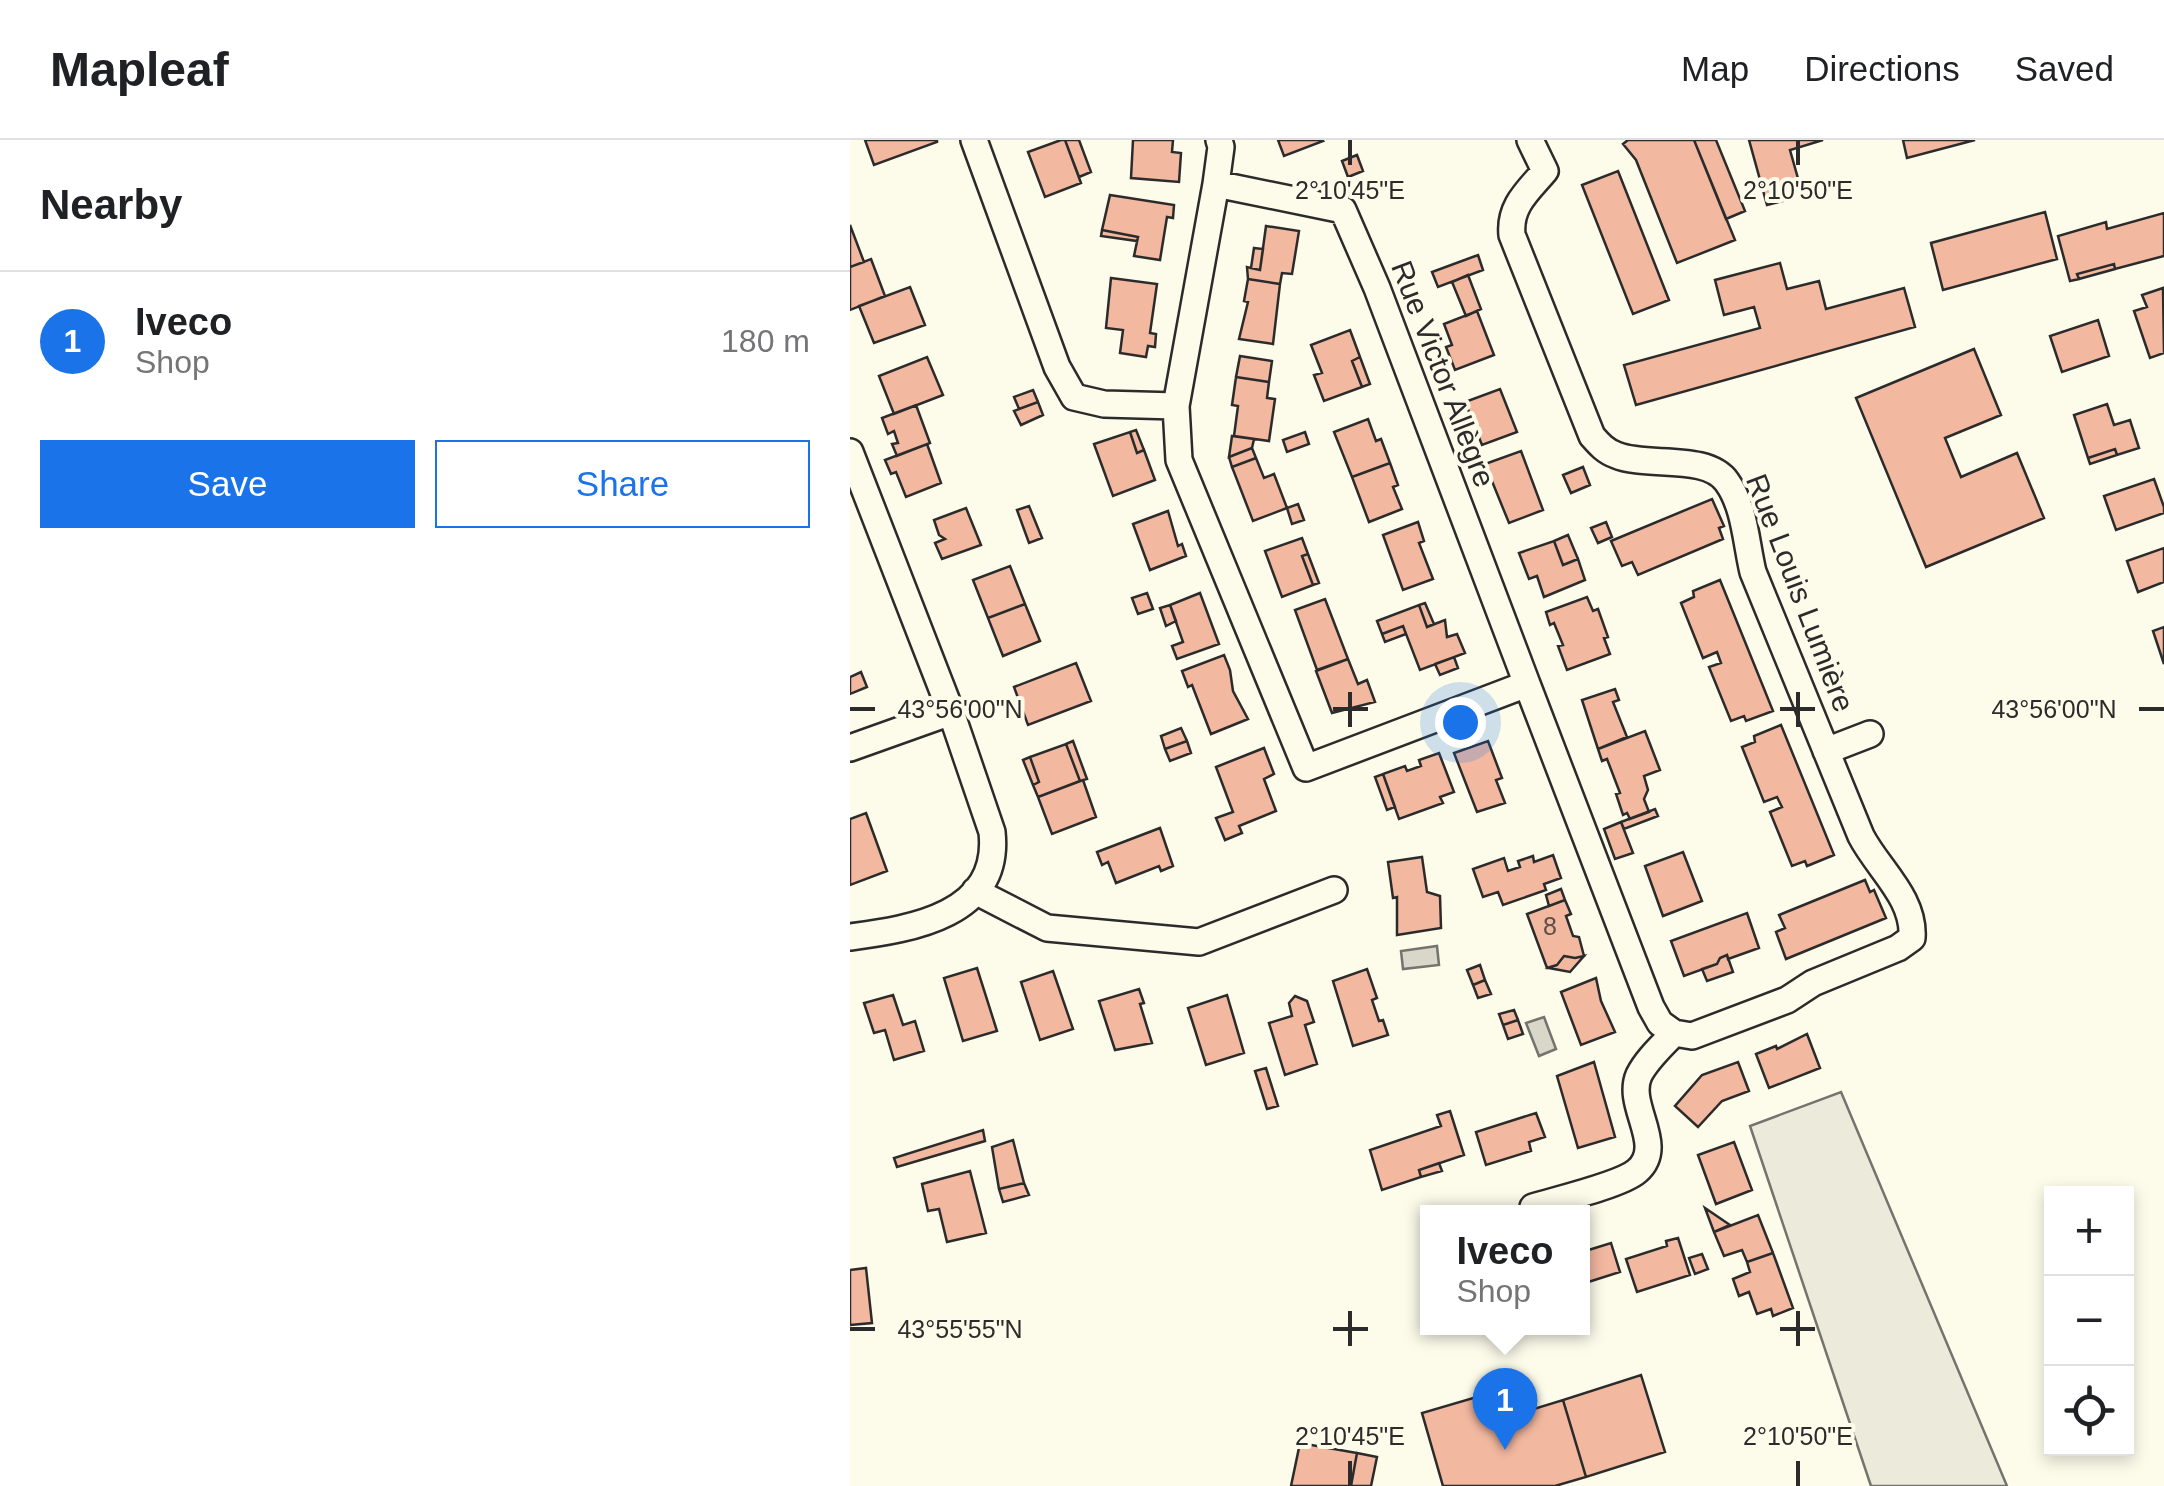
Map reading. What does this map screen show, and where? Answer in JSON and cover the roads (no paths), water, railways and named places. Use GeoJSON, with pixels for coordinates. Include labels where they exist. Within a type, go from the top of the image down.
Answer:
{"type":"FeatureCollection","features":[{"type":"Feature","properties":{"kind":"street"},"geometry":{"type":"LineString","coordinates":[[974,140],[1057,367],[1074,397],[1104,404],[1176,406]]}},
{"type":"Feature","properties":{"kind":"street"},"geometry":{"type":"LineString","coordinates":[[1220,140],[1216,184],[1176,406],[1179,460],[1306,768],[1527,684]]}},
{"type":"Feature","properties":{"kind":"street","name":"Rue Louis Lumière"},"geometry":{"type":"LineString","coordinates":[[1530,140],[1545,171],[1518,202],[1510,224],[1512,235],[1592,436],[1612,454],[1625,459],[1706,467],[1728,483],[1745,530],[1753,572],[1826,751],[1868,850],[1896,886],[1910,918],[1912,938],[1898,948],[1813,983],[1787,1000],[1692,1036],[1674,1033]]}},
{"type":"Feature","properties":{"kind":"street","name":"Rue Victor Allègre"},"geometry":{"type":"LineString","coordinates":[[1216,184],[1342,210],[1377,288],[1651,1007],[1660,1024],[1674,1033]]}},
{"type":"Feature","properties":{"kind":"street"},"geometry":{"type":"LineString","coordinates":[[850,452],[951,712],[994,848],[976,891],[954,912],[908,927],[851,938]]}},
{"type":"Feature","properties":{"kind":"street"},"geometry":{"type":"LineString","coordinates":[[850,748],[951,712]]}},
{"type":"Feature","properties":{"kind":"street"},"geometry":{"type":"LineString","coordinates":[[1826,751],[1870,734]]}},
{"type":"Feature","properties":{"kind":"street"},"geometry":{"type":"LineString","coordinates":[[976,891],[1047,928],[1200,942],[1334,890]]}},
{"type":"Feature","properties":{"kind":"street"},"geometry":{"type":"LineString","coordinates":[[1539,1205],[1635,1173],[1647,1158],[1648,1141],[1636,1093],[1638,1076],[1674,1033]]}},
{"type":"Feature","properties":{"kind":"place","name":"Iveco"},"geometry":{"type":"Point","coordinates":[1505,1450]}}]}
